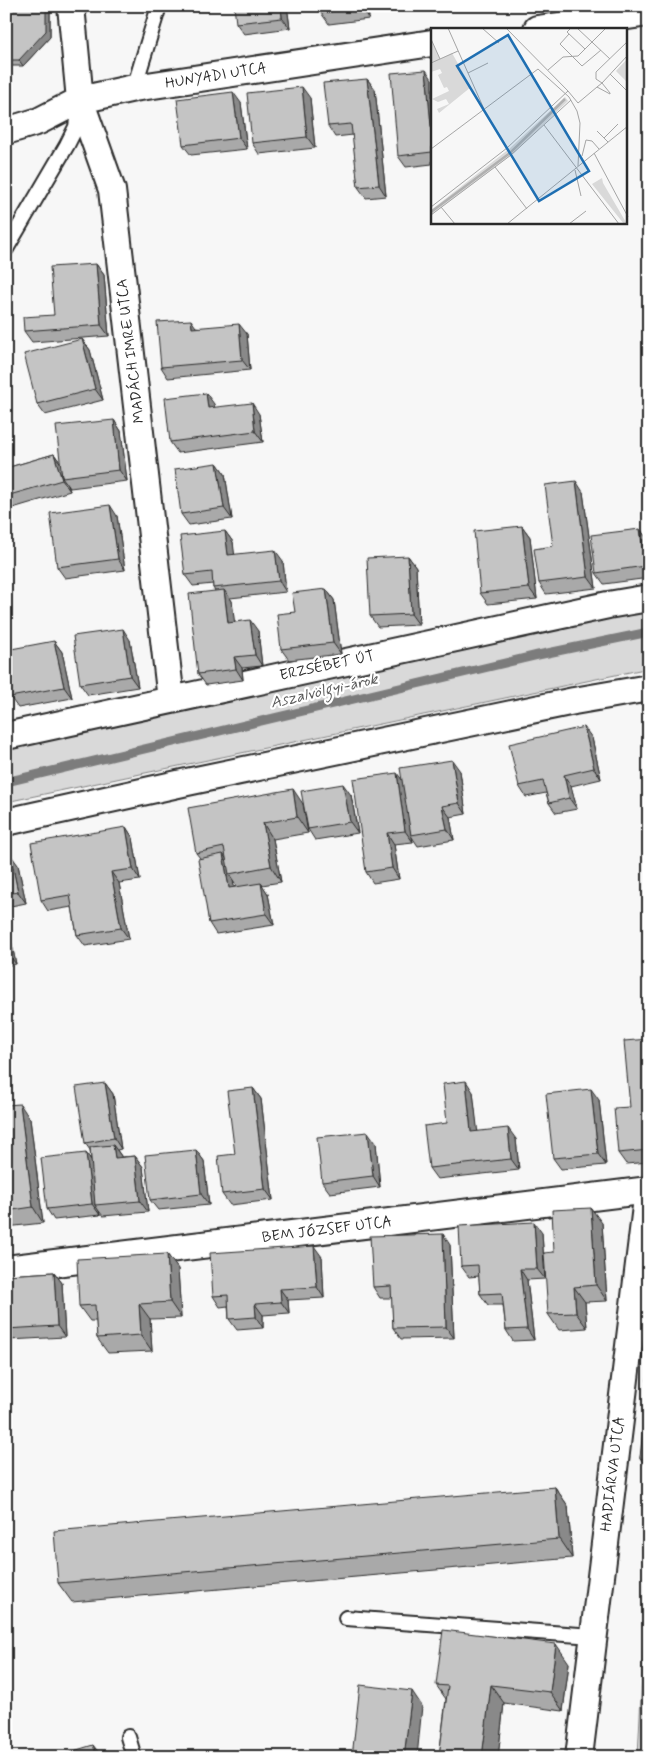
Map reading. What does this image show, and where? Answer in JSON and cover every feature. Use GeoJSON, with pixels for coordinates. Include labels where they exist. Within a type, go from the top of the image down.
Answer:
{"type":"FeatureCollection","features":[{"type":"Feature","properties":{"kind":"street","name":"MADÁCH IMRE UTCA"},"geometry":{"type":"LineString","coordinates":[[71,6],[80,100],[112,190],[171,700]]}},
{"type":"Feature","properties":{"kind":"street"},"geometry":{"type":"LineString","coordinates":[[544,28],[649,13]]}},
{"type":"Feature","properties":{"kind":"street","name":"HUNYADI UTCA"},"geometry":{"type":"LineString","coordinates":[[6,130],[39,121],[80,100],[134,88],[431,44]]}},
{"type":"Feature","properties":{"kind":"street","name":"ERZSÉBET ÚT"},"geometry":{"type":"LineString","coordinates":[[6,736],[608,605],[649,598]]}},
{"type":"Feature","properties":{"kind":"street"},"geometry":{"type":"LineString","coordinates":[[6,822],[429,731],[574,701],[649,688]]}},
{"type":"Feature","properties":{"kind":"street","name":"BEM JÓZSEF UTCA"},"geometry":{"type":"LineString","coordinates":[[6,1269],[648,1190]]}},
{"type":"Feature","properties":{"kind":"street","name":"HADIÁRVA UTCA"},"geometry":{"type":"LineString","coordinates":[[579,1757],[648,1190]]}},
{"type":"Feature","properties":{"kind":"lane"},"geometry":{"type":"LineString","coordinates":[[134,88],[159,6]]}},
{"type":"Feature","properties":{"kind":"lane"},"geometry":{"type":"LineString","coordinates":[[6,248],[67,145],[76,127],[80,100]]}},
{"type":"Feature","properties":{"kind":"lane"},"geometry":{"type":"LineString","coordinates":[[346,1618],[593,1636]]}},
{"type":"Feature","properties":{"kind":"lane"},"geometry":{"type":"LineString","coordinates":[[128,1736],[134,1757]]}},
{"type":"Feature","properties":{"kind":"shaded area"},"geometry":{"type":"Polygon","coordinates":[[[649,602],[649,668],[6,802],[6,744],[649,602]]]}},
{"type":"Feature","properties":{"kind":"shaded area"},"geometry":{"type":"Polygon","coordinates":[[[649,1528],[649,1757],[638,1757],[649,1528]]]}},
{"type":"Feature","properties":{"kind":"building"},"geometry":{"type":"Polygon","coordinates":[[[8,6],[46,6],[46,31],[19,60],[6,60],[8,6]]]}},
{"type":"Feature","properties":{"kind":"building"},"geometry":{"type":"Polygon","coordinates":[[[234,6],[281,6],[282,18],[236,23],[234,6]]]}},
{"type":"Feature","properties":{"kind":"building"},"geometry":{"type":"Polygon","coordinates":[[[320,6],[361,6],[362,8],[321,13],[320,6]]]}},
{"type":"Feature","properties":{"kind":"building"},"geometry":{"type":"Polygon","coordinates":[[[426,70],[431,127],[431,152],[398,156],[391,73],[426,70]]]}},
{"type":"Feature","properties":{"kind":"building"},"geometry":{"type":"Polygon","coordinates":[[[367,79],[379,185],[358,187],[351,124],[328,126],[323,83],[367,79]]]}},
{"type":"Feature","properties":{"kind":"building"},"geometry":{"type":"Polygon","coordinates":[[[302,87],[307,137],[252,143],[247,93],[302,87]]]}},
{"type":"Feature","properties":{"kind":"building"},"geometry":{"type":"Polygon","coordinates":[[[233,92],[239,138],[183,145],[177,99],[233,92]]]}},
{"type":"Feature","properties":{"kind":"building"},"geometry":{"type":"Polygon","coordinates":[[[96,264],[101,325],[24,331],[23,317],[54,315],[50,267],[96,264]]]}},
{"type":"Feature","properties":{"kind":"building"},"geometry":{"type":"Polygon","coordinates":[[[191,320],[192,328],[239,324],[242,360],[161,367],[157,322],[191,320]]]}},
{"type":"Feature","properties":{"kind":"building"},"geometry":{"type":"Polygon","coordinates":[[[82,339],[95,389],[37,404],[24,354],[82,339]]]}},
{"type":"Feature","properties":{"kind":"building"},"geometry":{"type":"Polygon","coordinates":[[[206,393],[208,408],[252,403],[255,431],[170,442],[165,398],[206,393]]]}},
{"type":"Feature","properties":{"kind":"building"},"geometry":{"type":"Polygon","coordinates":[[[114,420],[119,470],[62,477],[56,426],[114,420]]]}},
{"type":"Feature","properties":{"kind":"building"},"geometry":{"type":"Polygon","coordinates":[[[54,454],[62,480],[6,496],[6,468],[54,454]]]}},
{"type":"Feature","properties":{"kind":"building"},"geometry":{"type":"Polygon","coordinates":[[[217,463],[224,508],[181,514],[175,469],[217,463]]]}},
{"type":"Feature","properties":{"kind":"building"},"geometry":{"type":"Polygon","coordinates":[[[576,481],[588,577],[539,583],[534,549],[553,546],[545,485],[576,481]]]}},
{"type":"Feature","properties":{"kind":"building"},"geometry":{"type":"Polygon","coordinates":[[[110,505],[118,559],[57,567],[50,513],[110,505]]]}},
{"type":"Feature","properties":{"kind":"building"},"geometry":{"type":"Polygon","coordinates":[[[522,526],[529,588],[480,593],[474,531],[522,526]]]}},
{"type":"Feature","properties":{"kind":"building"},"geometry":{"type":"Polygon","coordinates":[[[640,529],[645,566],[596,573],[591,535],[640,529]]]}},
{"type":"Feature","properties":{"kind":"building"},"geometry":{"type":"Polygon","coordinates":[[[225,531],[228,555],[275,550],[279,581],[213,588],[212,572],[185,575],[180,536],[225,531]]]}},
{"type":"Feature","properties":{"kind":"building"},"geometry":{"type":"Polygon","coordinates":[[[408,556],[411,614],[370,616],[367,558],[408,556]]]}},
{"type":"Feature","properties":{"kind":"building"},"geometry":{"type":"Polygon","coordinates":[[[326,589],[333,643],[281,649],[277,614],[295,612],[292,593],[326,589]]]}},
{"type":"Feature","properties":{"kind":"building"},"geometry":{"type":"Polygon","coordinates":[[[224,590],[228,623],[250,620],[255,655],[234,657],[236,669],[198,674],[189,594],[224,590]]]}},
{"type":"Feature","properties":{"kind":"building"},"geometry":{"type":"Polygon","coordinates":[[[123,629],[130,676],[80,684],[73,636],[123,629]]]}},
{"type":"Feature","properties":{"kind":"building"},"geometry":{"type":"Polygon","coordinates":[[[54,641],[64,687],[10,697],[6,678],[6,650],[54,641]]]}},
{"type":"Feature","properties":{"kind":"building"},"geometry":{"type":"Polygon","coordinates":[[[584,727],[594,768],[564,775],[569,798],[549,803],[543,781],[519,786],[509,744],[584,727]]]}},
{"type":"Feature","properties":{"kind":"building"},"geometry":{"type":"Polygon","coordinates":[[[452,760],[459,803],[442,806],[447,829],[411,835],[400,768],[452,760]]]}},
{"type":"Feature","properties":{"kind":"building"},"geometry":{"type":"Polygon","coordinates":[[[397,773],[405,831],[387,833],[392,868],[366,872],[353,779],[397,773]]]}},
{"type":"Feature","properties":{"kind":"building"},"geometry":{"type":"Polygon","coordinates":[[[343,784],[350,822],[308,829],[301,791],[343,784]]]}},
{"type":"Feature","properties":{"kind":"building"},"geometry":{"type":"Polygon","coordinates":[[[293,789],[297,817],[263,823],[271,866],[229,874],[224,847],[196,853],[188,808],[293,789]]]}},
{"type":"Feature","properties":{"kind":"building"},"geometry":{"type":"Polygon","coordinates":[[[126,827],[133,869],[111,872],[121,928],[77,935],[70,895],[41,900],[31,843],[126,827]]]}},
{"type":"Feature","properties":{"kind":"building"},"geometry":{"type":"Polygon","coordinates":[[[6,854],[10,854],[18,892],[6,894],[6,854]]]}},
{"type":"Feature","properties":{"kind":"building"},"geometry":{"type":"Polygon","coordinates":[[[223,854],[229,888],[261,883],[266,914],[209,923],[198,859],[223,854]]]}},
{"type":"Feature","properties":{"kind":"building"},"geometry":{"type":"Polygon","coordinates":[[[649,1039],[649,1150],[618,1153],[614,1108],[630,1107],[624,1041],[649,1039]]]}},
{"type":"Feature","properties":{"kind":"building"},"geometry":{"type":"Polygon","coordinates":[[[466,1081],[471,1132],[508,1128],[511,1159],[429,1168],[424,1126],[447,1123],[443,1084],[466,1081]]]}},
{"type":"Feature","properties":{"kind":"building"},"geometry":{"type":"Polygon","coordinates":[[[105,1083],[114,1138],[85,1143],[76,1087],[105,1083]]]}},
{"type":"Feature","properties":{"kind":"building"},"geometry":{"type":"Polygon","coordinates":[[[253,1088],[265,1189],[222,1194],[218,1156],[235,1154],[227,1091],[253,1088]]]}},
{"type":"Feature","properties":{"kind":"building"},"geometry":{"type":"Polygon","coordinates":[[[591,1089],[598,1154],[553,1158],[546,1094],[591,1089]]]}},
{"type":"Feature","properties":{"kind":"building"},"geometry":{"type":"Polygon","coordinates":[[[20,1104],[33,1207],[6,1211],[6,1105],[20,1104]]]}},
{"type":"Feature","properties":{"kind":"building"},"geometry":{"type":"Polygon","coordinates":[[[368,1132],[373,1176],[322,1182],[317,1137],[368,1132]]]}},
{"type":"Feature","properties":{"kind":"building"},"geometry":{"type":"Polygon","coordinates":[[[113,1145],[115,1158],[135,1156],[140,1201],[95,1205],[90,1147],[113,1145]]]}},
{"type":"Feature","properties":{"kind":"building"},"geometry":{"type":"Polygon","coordinates":[[[196,1150],[201,1194],[150,1200],[145,1155],[196,1150]]]}},
{"type":"Feature","properties":{"kind":"building"},"geometry":{"type":"Polygon","coordinates":[[[86,1153],[92,1204],[47,1209],[41,1158],[86,1153]]]}},
{"type":"Feature","properties":{"kind":"building"},"geometry":{"type":"Polygon","coordinates":[[[591,1208],[596,1285],[574,1287],[576,1313],[548,1314],[544,1253],[554,1252],[552,1210],[591,1208]]]}},
{"type":"Feature","properties":{"kind":"building"},"geometry":{"type":"Polygon","coordinates":[[[534,1222],[537,1269],[520,1269],[527,1329],[506,1330],[502,1293],[480,1294],[478,1265],[461,1266],[459,1226],[534,1222]]]}},
{"type":"Feature","properties":{"kind":"building"},"geometry":{"type":"Polygon","coordinates":[[[443,1234],[446,1327],[393,1328],[391,1286],[373,1287],[370,1236],[443,1234]]]}},
{"type":"Feature","properties":{"kind":"building"},"geometry":{"type":"Polygon","coordinates":[[[314,1246],[317,1287],[280,1289],[281,1302],[255,1304],[256,1317],[229,1319],[228,1295],[213,1296],[210,1253],[314,1246]]]}},
{"type":"Feature","properties":{"kind":"building"},"geometry":{"type":"Polygon","coordinates":[[[167,1254],[170,1302],[139,1304],[141,1335],[97,1338],[95,1305],[79,1306],[77,1259],[167,1254]]]}},
{"type":"Feature","properties":{"kind":"building"},"geometry":{"type":"Polygon","coordinates":[[[54,1272],[57,1326],[6,1329],[6,1275],[54,1272]]]}},
{"type":"Feature","properties":{"kind":"building"},"geometry":{"type":"Polygon","coordinates":[[[649,1365],[649,1381],[647,1381],[649,1365]]]}},
{"type":"Feature","properties":{"kind":"building"},"geometry":{"type":"Polygon","coordinates":[[[646,1400],[649,1400],[649,1460],[640,1458],[646,1400]]]}},
{"type":"Feature","properties":{"kind":"building"},"geometry":{"type":"Polygon","coordinates":[[[555,1487],[559,1539],[58,1583],[54,1531],[555,1487]]]}},
{"type":"Feature","properties":{"kind":"building"},"geometry":{"type":"Polygon","coordinates":[[[443,1630],[556,1644],[550,1692],[491,1685],[482,1757],[439,1757],[448,1686],[436,1685],[443,1630]]]}},
{"type":"Feature","properties":{"kind":"building"},"geometry":{"type":"Polygon","coordinates":[[[360,1685],[412,1691],[404,1757],[352,1757],[360,1685]]]}},
{"type":"Feature","properties":{"kind":"building"},"geometry":{"type":"Polygon","coordinates":[[[93,1745],[97,1757],[54,1757],[93,1745]]]}},
{"type":"Feature","properties":{"kind":"waterway","name":"Aszalvölgyi-árok"},"geometry":{"type":"LineString","coordinates":[[6,782],[538,655],[649,632]]}}]}
